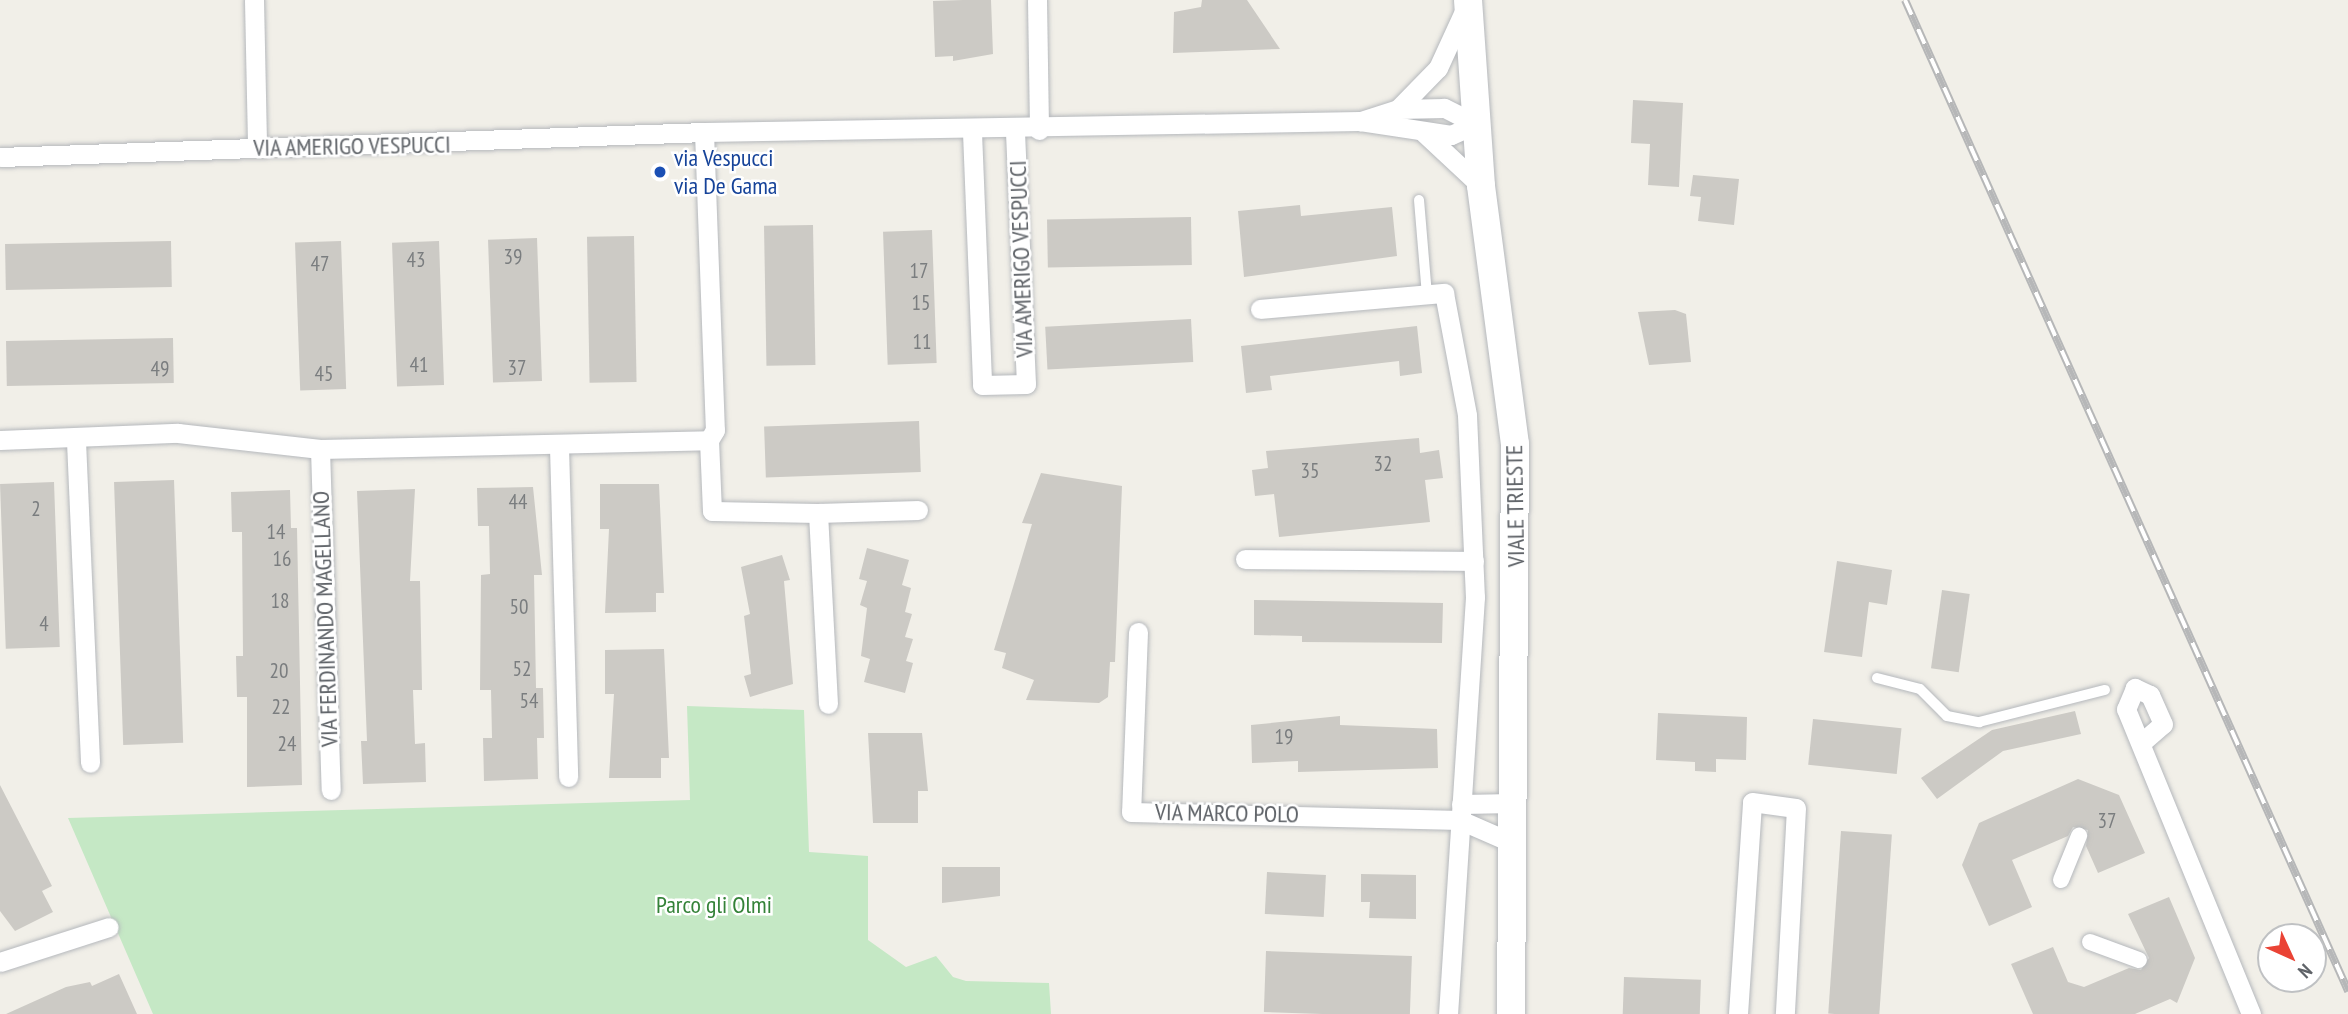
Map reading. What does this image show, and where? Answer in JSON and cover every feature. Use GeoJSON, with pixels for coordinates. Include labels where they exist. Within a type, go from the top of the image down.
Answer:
{"type":"FeatureCollection","features":[{"type":"Feature","properties":{"kind":"main road","name":"VIALE TRIESTE"},"geometry":{"type":"LineString","coordinates":[[1468,1],[1481,186],[1514,444],[1515,844],[1511,1014]]}},
{"type":"Feature","properties":{"kind":"street"},"geometry":{"type":"LineString","coordinates":[[254,0],[257,147]]}},
{"type":"Feature","properties":{"kind":"street"},"geometry":{"type":"LineString","coordinates":[[1037,0],[1039,130]]}},
{"type":"Feature","properties":{"kind":"street","name":"VIA AMERIGO VESPUCCI"},"geometry":{"type":"LineString","coordinates":[[1398,109],[1438,68],[1468,1]]}},
{"type":"Feature","properties":{"kind":"street","name":"VIA AMERIGO VESPUCCI"},"geometry":{"type":"LineString","coordinates":[[0,158],[704,132],[972,132],[1360,121],[1451,135],[1476,124],[1463,112],[1444,108],[1398,109],[1360,121]]}},
{"type":"Feature","properties":{"kind":"street"},"geometry":{"type":"LineString","coordinates":[[1422,130],[1481,186]]}},
{"type":"Feature","properties":{"kind":"street","name":"VIA AMERIGO VESPUCCI"},"geometry":{"type":"LineString","coordinates":[[972,132],[982,385],[1026,384],[1015,131]]}},
{"type":"Feature","properties":{"kind":"street"},"geometry":{"type":"LineString","coordinates":[[704,132],[716,430],[709,440],[712,511],[818,513],[918,510]]}},
{"type":"Feature","properties":{"kind":"street"},"geometry":{"type":"LineString","coordinates":[[1260,309],[1444,293],[1467,415],[1474,561],[1448,1014]]}},
{"type":"Feature","properties":{"kind":"street"},"geometry":{"type":"LineString","coordinates":[[0,440],[76,441],[178,433],[320,449],[559,447],[709,440]]}},
{"type":"Feature","properties":{"kind":"street"},"geometry":{"type":"LineString","coordinates":[[76,441],[90,763]]}},
{"type":"Feature","properties":{"kind":"street"},"geometry":{"type":"LineString","coordinates":[[559,447],[568,777]]}},
{"type":"Feature","properties":{"kind":"street","name":"VIA FERDINANDO MAGELLANO"},"geometry":{"type":"LineString","coordinates":[[320,449],[331,790]]}},
{"type":"Feature","properties":{"kind":"street"},"geometry":{"type":"LineString","coordinates":[[818,513],[828,704]]}},
{"type":"Feature","properties":{"kind":"street"},"geometry":{"type":"LineString","coordinates":[[1245,559],[1474,561]]}},
{"type":"Feature","properties":{"kind":"street","name":"VIA MARCO POLO"},"geometry":{"type":"LineString","coordinates":[[1138,632],[1131,812],[1461,812],[1514,803]]}},
{"type":"Feature","properties":{"kind":"street"},"geometry":{"type":"LineString","coordinates":[[2141,743],[2252,1014]]}},
{"type":"Feature","properties":{"kind":"street"},"geometry":{"type":"LineString","coordinates":[[1738,1014],[1752,803],[1796,808],[1785,1014]]}},
{"type":"Feature","properties":{"kind":"street","name":"VIA MARCO POLO"},"geometry":{"type":"LineString","coordinates":[[1461,812],[1515,844]]}},
{"type":"Feature","properties":{"kind":"street"},"geometry":{"type":"LineString","coordinates":[[2061,880],[2079,836]]}},
{"type":"Feature","properties":{"kind":"street"},"geometry":{"type":"LineString","coordinates":[[0,962],[109,927]]}},
{"type":"Feature","properties":{"kind":"street"},"geometry":{"type":"LineString","coordinates":[[2090,942],[2138,960]]}},
{"type":"Feature","properties":{"kind":"lane"},"geometry":{"type":"LineString","coordinates":[[1419,200],[1427,295]]}},
{"type":"Feature","properties":{"kind":"lane"},"geometry":{"type":"LineString","coordinates":[[1877,678],[1920,689],[1947,716],[1979,722],[2105,690]]}},
{"type":"Feature","properties":{"kind":"green space","name":"Parco gli Olmi"},"geometry":{"type":"Polygon","coordinates":[[[687,706],[804,710],[809,852],[868,856],[868,940],[906,967],[936,956],[953,977],[966,981],[1049,983],[1051,1014],[153,1014],[68,818],[690,800],[687,706]]]}},
{"type":"Feature","properties":{"kind":"building"},"geometry":{"type":"Polygon","coordinates":[[[991,0],[993,54],[953,61],[953,56],[935,57],[933,1],[991,0]]]}},
{"type":"Feature","properties":{"kind":"building"},"geometry":{"type":"Polygon","coordinates":[[[1202,0],[1247,0],[1280,49],[1173,53],[1174,12],[1201,7],[1202,0]]]}},
{"type":"Feature","properties":{"kind":"building"},"geometry":{"type":"Polygon","coordinates":[[[1633,100],[1683,103],[1679,187],[1648,185],[1650,144],[1631,143],[1633,100]]]}},
{"type":"Feature","properties":{"kind":"building"},"geometry":{"type":"Polygon","coordinates":[[[1693,175],[1739,179],[1734,225],[1698,221],[1701,197],[1690,196],[1693,175]]]}},
{"type":"Feature","properties":{"kind":"building"},"geometry":{"type":"Polygon","coordinates":[[[1300,205],[1301,216],[1392,207],[1397,256],[1244,277],[1238,211],[1300,205]]]}},
{"type":"Feature","properties":{"kind":"building"},"geometry":{"type":"Polygon","coordinates":[[[1191,217],[1192,265],[1048,268],[1047,220],[1191,217]]]}},
{"type":"Feature","properties":{"kind":"building"},"geometry":{"type":"Polygon","coordinates":[[[813,225],[815,365],[766,366],[764,226],[813,225]]]}},
{"type":"Feature","properties":{"kind":"building"},"geometry":{"type":"Polygon","coordinates":[[[932,230],[937,363],[888,365],[883,232],[932,230]]]}},
{"type":"Feature","properties":{"kind":"building"},"geometry":{"type":"Polygon","coordinates":[[[634,236],[637,382],[590,383],[587,237],[634,236]]]}},
{"type":"Feature","properties":{"kind":"building"},"geometry":{"type":"Polygon","coordinates":[[[537,238],[542,381],[493,383],[488,240],[537,238]]]}},
{"type":"Feature","properties":{"kind":"building"},"geometry":{"type":"Polygon","coordinates":[[[171,241],[172,287],[6,290],[5,244],[171,241]]]}},
{"type":"Feature","properties":{"kind":"building"},"geometry":{"type":"Polygon","coordinates":[[[341,241],[346,389],[300,391],[295,243],[341,241]]]}},
{"type":"Feature","properties":{"kind":"building"},"geometry":{"type":"Polygon","coordinates":[[[439,241],[444,385],[397,387],[392,243],[439,241]]]}},
{"type":"Feature","properties":{"kind":"building"},"geometry":{"type":"Polygon","coordinates":[[[1675,310],[1686,314],[1691,362],[1649,365],[1638,312],[1675,310]]]}},
{"type":"Feature","properties":{"kind":"building"},"geometry":{"type":"Polygon","coordinates":[[[1191,319],[1193,362],[1047,370],[1045,327],[1191,319]]]}},
{"type":"Feature","properties":{"kind":"building"},"geometry":{"type":"Polygon","coordinates":[[[1417,326],[1422,373],[1400,376],[1399,361],[1270,376],[1272,390],[1246,393],[1241,346],[1417,326]]]}},
{"type":"Feature","properties":{"kind":"building"},"geometry":{"type":"Polygon","coordinates":[[[173,338],[174,383],[7,386],[6,341],[173,338]]]}},
{"type":"Feature","properties":{"kind":"building"},"geometry":{"type":"Polygon","coordinates":[[[919,421],[921,472],[766,477],[764,426],[919,421]]]}},
{"type":"Feature","properties":{"kind":"building"},"geometry":{"type":"Polygon","coordinates":[[[1419,438],[1420,453],[1439,450],[1443,478],[1425,480],[1430,522],[1279,537],[1274,494],[1255,496],[1252,470],[1268,468],[1266,451],[1419,438]]]}},
{"type":"Feature","properties":{"kind":"building"},"geometry":{"type":"Polygon","coordinates":[[[1041,473],[1122,486],[1115,662],[1110,662],[1108,697],[1099,703],[1026,700],[1034,680],[1002,668],[1006,653],[994,650],[1032,524],[1022,523],[1041,473]]]}},
{"type":"Feature","properties":{"kind":"building"},"geometry":{"type":"Polygon","coordinates":[[[174,480],[183,743],[123,745],[114,482],[174,480]]]}},
{"type":"Feature","properties":{"kind":"building"},"geometry":{"type":"Polygon","coordinates":[[[54,482],[60,647],[6,649],[0,484],[54,482]]]}},
{"type":"Feature","properties":{"kind":"building"},"geometry":{"type":"Polygon","coordinates":[[[600,484],[659,484],[664,593],[656,593],[656,612],[605,613],[609,529],[600,529],[600,484]]]}},
{"type":"Feature","properties":{"kind":"building"},"geometry":{"type":"Polygon","coordinates":[[[533,487],[542,575],[534,575],[536,688],[543,688],[544,738],[537,738],[538,779],[484,781],[483,738],[492,738],[491,690],[480,690],[481,575],[490,574],[489,526],[478,526],[477,488],[533,487]]]}},
{"type":"Feature","properties":{"kind":"building"},"geometry":{"type":"Polygon","coordinates":[[[415,489],[410,581],[420,581],[422,690],[413,690],[415,744],[425,743],[426,782],[363,784],[361,741],[367,741],[357,491],[415,489]]]}},
{"type":"Feature","properties":{"kind":"building"},"geometry":{"type":"Polygon","coordinates":[[[290,490],[291,528],[297,528],[302,785],[247,787],[247,697],[237,697],[236,656],[243,656],[242,532],[232,532],[231,492],[290,490]]]}},
{"type":"Feature","properties":{"kind":"building"},"geometry":{"type":"Polygon","coordinates":[[[867,548],[909,560],[902,585],[911,588],[905,612],[912,614],[905,637],[913,639],[906,661],[913,663],[905,693],[864,682],[870,659],[861,656],[867,608],[860,605],[867,581],[859,579],[867,548]]]}},
{"type":"Feature","properties":{"kind":"building"},"geometry":{"type":"Polygon","coordinates":[[[782,555],[790,580],[784,581],[793,684],[750,697],[744,676],[751,674],[744,616],[750,614],[741,567],[782,555]]]}},
{"type":"Feature","properties":{"kind":"building"},"geometry":{"type":"Polygon","coordinates":[[[1837,561],[1892,570],[1887,605],[1869,602],[1862,657],[1824,652],[1837,561]]]}},
{"type":"Feature","properties":{"kind":"building"},"geometry":{"type":"Polygon","coordinates":[[[1942,590],[1970,594],[1959,672],[1931,668],[1942,590]]]}},
{"type":"Feature","properties":{"kind":"building"},"geometry":{"type":"Polygon","coordinates":[[[1254,600],[1443,603],[1442,643],[1302,642],[1302,636],[1254,635],[1254,600]]]}},
{"type":"Feature","properties":{"kind":"building"},"geometry":{"type":"Polygon","coordinates":[[[664,649],[669,758],[661,758],[661,778],[609,778],[614,694],[605,694],[605,650],[664,649]]]}},
{"type":"Feature","properties":{"kind":"building"},"geometry":{"type":"Polygon","coordinates":[[[2075,711],[2081,734],[2003,751],[1937,799],[1921,778],[1992,730],[2075,711]]]}},
{"type":"Feature","properties":{"kind":"building"},"geometry":{"type":"Polygon","coordinates":[[[1658,713],[1747,717],[1746,760],[1716,759],[1716,772],[1695,771],[1695,762],[1656,760],[1658,713]]]}},
{"type":"Feature","properties":{"kind":"building"},"geometry":{"type":"Polygon","coordinates":[[[1340,716],[1340,725],[1437,729],[1438,768],[1298,772],[1298,761],[1252,763],[1251,725],[1340,716]]]}},
{"type":"Feature","properties":{"kind":"building"},"geometry":{"type":"Polygon","coordinates":[[[1813,719],[1902,728],[1897,774],[1808,765],[1813,719]]]}},
{"type":"Feature","properties":{"kind":"building"},"geometry":{"type":"Polygon","coordinates":[[[868,733],[922,733],[928,791],[918,791],[918,823],[873,823],[868,733]]]}},
{"type":"Feature","properties":{"kind":"building"},"geometry":{"type":"Polygon","coordinates":[[[2078,779],[2119,795],[2145,853],[2098,873],[2086,846],[2088,830],[2073,827],[2068,836],[2012,860],[2032,907],[1989,926],[1962,865],[1979,823],[2078,779]]]}},
{"type":"Feature","properties":{"kind":"building"},"geometry":{"type":"Polygon","coordinates":[[[0,785],[52,886],[42,891],[53,912],[15,931],[0,911],[0,785]]]}},
{"type":"Feature","properties":{"kind":"building"},"geometry":{"type":"Polygon","coordinates":[[[1841,831],[1892,835],[1879,1014],[1828,1014],[1841,831]]]}},
{"type":"Feature","properties":{"kind":"building"},"geometry":{"type":"Polygon","coordinates":[[[942,867],[1000,867],[1000,896],[942,903],[942,867]]]}},
{"type":"Feature","properties":{"kind":"building"},"geometry":{"type":"Polygon","coordinates":[[[1267,872],[1326,875],[1324,917],[1265,914],[1267,872]]]}},
{"type":"Feature","properties":{"kind":"building"},"geometry":{"type":"Polygon","coordinates":[[[1361,874],[1416,875],[1416,919],[1369,918],[1370,902],[1361,902],[1361,874]]]}},
{"type":"Feature","properties":{"kind":"building"},"geometry":{"type":"Polygon","coordinates":[[[2169,897],[2195,958],[2177,1003],[2170,999],[2135,1014],[2033,1014],[2011,964],[2053,947],[2068,982],[2084,987],[2129,968],[2141,970],[2149,958],[2128,914],[2169,897]]]}},
{"type":"Feature","properties":{"kind":"building"},"geometry":{"type":"Polygon","coordinates":[[[1266,951],[1412,956],[1410,1014],[1264,1012],[1266,951]]]}},
{"type":"Feature","properties":{"kind":"building"},"geometry":{"type":"Polygon","coordinates":[[[119,974],[137,1014],[6,1014],[66,987],[90,982],[92,986],[119,974]]]}},
{"type":"Feature","properties":{"kind":"building"},"geometry":{"type":"Polygon","coordinates":[[[1624,977],[1701,980],[1700,1014],[1623,1014],[1624,977]]]}},
{"type":"Feature","properties":{"kind":"railway"},"geometry":{"type":"LineString","coordinates":[[1905,0],[2348,991]]}},
{"type":"Feature","properties":{"kind":"place","name":"via Vespucci via De Gama"},"geometry":{"type":"Point","coordinates":[660,172]}}]}
